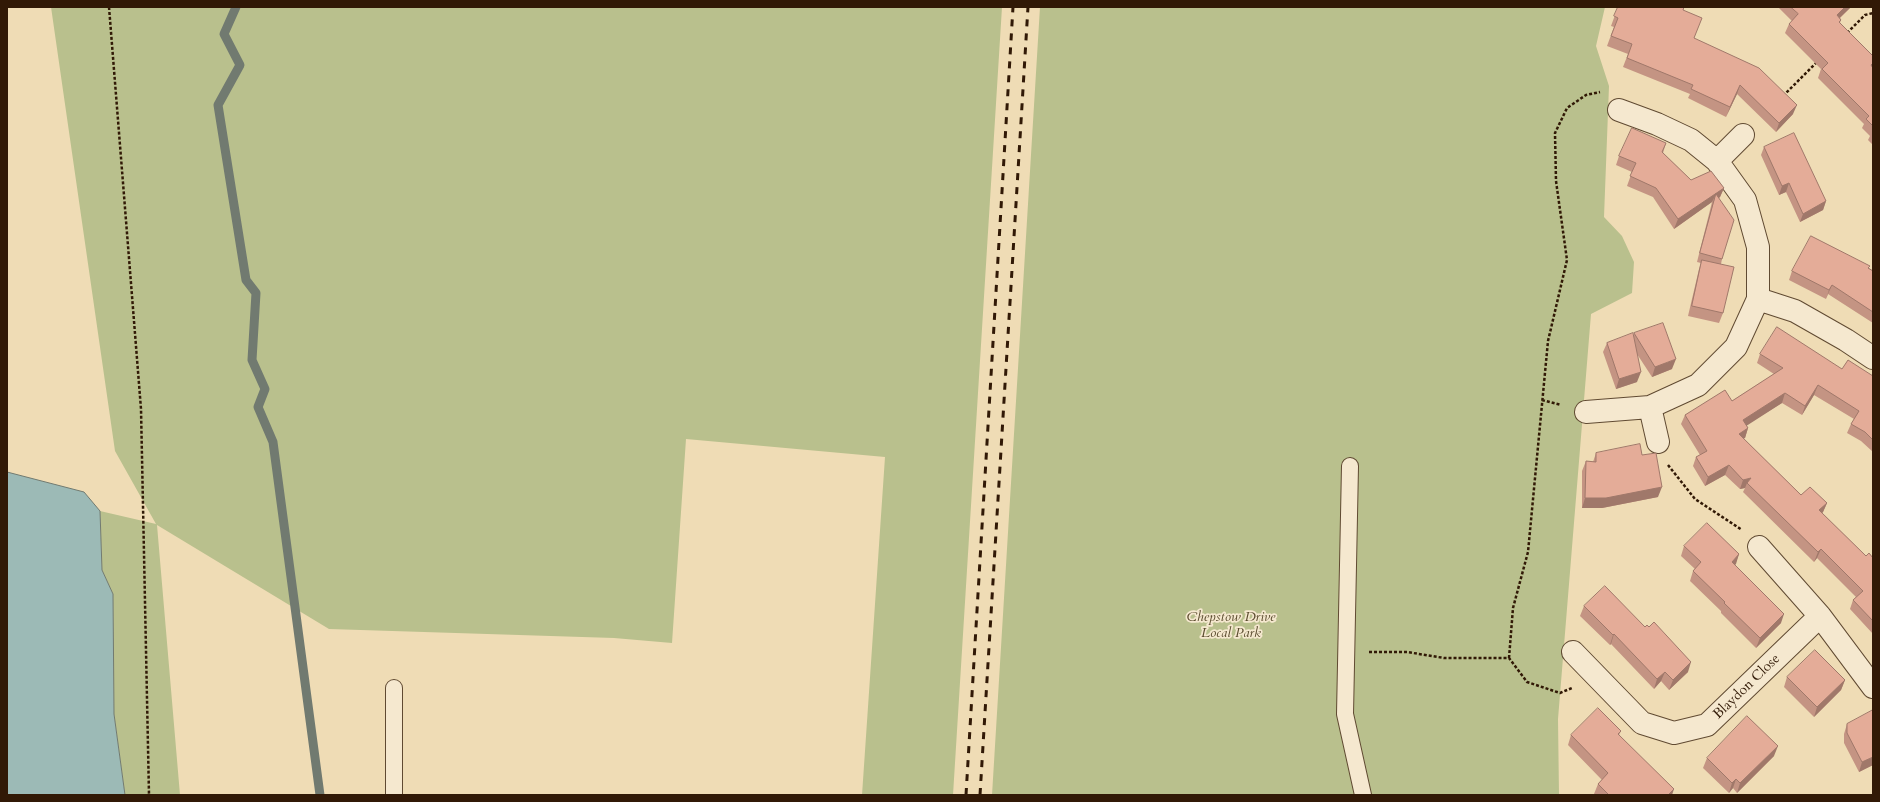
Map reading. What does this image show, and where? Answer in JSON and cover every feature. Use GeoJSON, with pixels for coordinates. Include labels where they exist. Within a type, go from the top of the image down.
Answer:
{"type":"FeatureCollection","features":[{"type":"Feature","properties":{"kind":"street"},"geometry":{"type":"LineString","coordinates":[[1586,412],[1650,407],[1698,385],[1736,347],[1758,299],[1758,247],[1745,200],[1717,161],[1691,140],[1657,124],[1619,110]]}},
{"type":"Feature","properties":{"kind":"street"},"geometry":{"type":"LineString","coordinates":[[1717,161],[1743,135]]}},
{"type":"Feature","properties":{"kind":"street"},"geometry":{"type":"LineString","coordinates":[[1758,299],[1795,311],[1846,340],[1873,358]]}},
{"type":"Feature","properties":{"kind":"street"},"geometry":{"type":"LineString","coordinates":[[1650,407],[1658,442]]}},
{"type":"Feature","properties":{"kind":"street"},"geometry":{"type":"LineString","coordinates":[[1759,548],[1820,616],[1873,686]]}},
{"type":"Feature","properties":{"kind":"street","name":"Blaydon Close"},"geometry":{"type":"LineString","coordinates":[[1573,652],[1642,723],[1674,733],[1707,725],[1820,616]]}},
{"type":"Feature","properties":{"kind":"lane"},"geometry":{"type":"LineString","coordinates":[[1350,466],[1345,714],[1363,795]]}},
{"type":"Feature","properties":{"kind":"lane"},"geometry":{"type":"LineString","coordinates":[[394,688],[394,795]]}},
{"type":"Feature","properties":{"kind":"path"},"geometry":{"type":"LineString","coordinates":[[109,7],[141,408],[149,795]]}},
{"type":"Feature","properties":{"kind":"path"},"geometry":{"type":"LineString","coordinates":[[1843,37],[1865,15],[1873,13]]}},
{"type":"Feature","properties":{"kind":"path"},"geometry":{"type":"LineString","coordinates":[[1782,97],[1821,59]]}},
{"type":"Feature","properties":{"kind":"path"},"geometry":{"type":"LineString","coordinates":[[1598,677],[1560,693],[1527,682],[1509,658],[1514,608],[1528,552],[1548,340],[1567,260],[1556,181],[1555,133],[1567,108],[1586,95],[1605,91],[1619,110]]}},
{"type":"Feature","properties":{"kind":"path"},"geometry":{"type":"LineString","coordinates":[[1658,442],[1663,458],[1695,499],[1738,526],[1759,548]]}},
{"type":"Feature","properties":{"kind":"path"},"geometry":{"type":"LineString","coordinates":[[1346,652],[1407,652],[1444,658],[1509,658]]}},
{"type":"Feature","properties":{"kind":"green space"},"geometry":{"type":"Polygon","coordinates":[[[51,7],[1002,7],[953,795],[862,795],[885,457],[686,439],[672,643],[614,638],[329,629],[157,525],[180,795],[125,795],[114,714],[113,594],[102,570],[100,511],[156,524],[115,451],[51,7]]]}},
{"type":"Feature","properties":{"kind":"green space","name":"Chepstow Drive Local Park"},"geometry":{"type":"Polygon","coordinates":[[[1040,7],[1605,7],[1596,46],[1609,86],[1604,217],[1622,236],[1634,262],[1632,293],[1591,314],[1558,719],[1559,795],[992,795],[1040,7]]]}},
{"type":"Feature","properties":{"kind":"water"},"geometry":{"type":"Polygon","coordinates":[[[7,472],[84,492],[100,511],[102,570],[113,594],[114,714],[125,795],[7,795],[7,472]]]}},
{"type":"Feature","properties":{"kind":"building"},"geometry":{"type":"Polygon","coordinates":[[[1618,7],[1684,7],[1683,10],[1702,18],[1694,38],[1759,68],[1797,105],[1779,123],[1740,85],[1730,107],[1691,89],[1693,85],[1627,58],[1632,44],[1611,36],[1618,18],[1614,16],[1618,7]]]}},
{"type":"Feature","properties":{"kind":"building"},"geometry":{"type":"Polygon","coordinates":[[[1791,7],[1845,7],[1837,15],[1841,20],[1839,22],[1873,56],[1873,63],[1871,65],[1873,68],[1873,126],[1866,119],[1869,116],[1822,69],[1828,63],[1789,24],[1798,14],[1791,7]]]}},
{"type":"Feature","properties":{"kind":"building"},"geometry":{"type":"Polygon","coordinates":[[[1632,128],[1666,143],[1662,152],[1691,180],[1711,171],[1724,188],[1678,219],[1656,188],[1630,176],[1636,163],[1619,156],[1632,128]]]}},
{"type":"Feature","properties":{"kind":"building"},"geometry":{"type":"Polygon","coordinates":[[[1794,133],[1826,201],[1803,214],[1789,183],[1782,186],[1764,147],[1794,133]]]}},
{"type":"Feature","properties":{"kind":"building"},"geometry":{"type":"Polygon","coordinates":[[[1716,194],[1734,220],[1722,259],[1700,253],[1716,194]]]}},
{"type":"Feature","properties":{"kind":"building"},"geometry":{"type":"Polygon","coordinates":[[[1811,236],[1870,266],[1868,268],[1873,271],[1873,312],[1832,285],[1829,290],[1792,271],[1811,236]]]}},
{"type":"Feature","properties":{"kind":"building"},"geometry":{"type":"Polygon","coordinates":[[[1702,260],[1734,267],[1723,313],[1692,306],[1702,260]]]}},
{"type":"Feature","properties":{"kind":"building"},"geometry":{"type":"Polygon","coordinates":[[[1663,323],[1676,359],[1655,367],[1634,333],[1663,323]]]}},
{"type":"Feature","properties":{"kind":"building"},"geometry":{"type":"Polygon","coordinates":[[[1777,327],[1842,369],[1848,360],[1873,376],[1873,440],[1865,432],[1851,424],[1859,411],[1818,385],[1805,406],[1785,393],[1743,420],[1748,428],[1739,434],[1801,495],[1810,487],[1827,503],[1819,510],[1866,556],[1869,553],[1873,558],[1873,621],[1853,600],[1863,591],[1821,549],[1818,552],[1747,483],[1751,478],[1743,480],[1729,465],[1708,477],[1696,457],[1707,451],[1685,415],[1725,390],[1732,401],[1783,368],[1760,354],[1777,327]]]}},
{"type":"Feature","properties":{"kind":"building"},"geometry":{"type":"Polygon","coordinates":[[[1633,333],[1641,372],[1619,379],[1607,343],[1633,333]]]}},
{"type":"Feature","properties":{"kind":"building"},"geometry":{"type":"Polygon","coordinates":[[[1640,444],[1642,455],[1656,453],[1662,487],[1606,498],[1585,498],[1586,461],[1596,462],[1596,453],[1640,444]]]}},
{"type":"Feature","properties":{"kind":"building"},"geometry":{"type":"Polygon","coordinates":[[[1707,523],[1739,554],[1732,562],[1784,614],[1760,638],[1693,571],[1701,562],[1684,546],[1707,523]]]}},
{"type":"Feature","properties":{"kind":"building"},"geometry":{"type":"Polygon","coordinates":[[[1605,586],[1645,627],[1647,625],[1649,627],[1654,622],[1691,662],[1673,680],[1665,672],[1657,679],[1614,634],[1613,635],[1584,606],[1605,586]]]}},
{"type":"Feature","properties":{"kind":"building"},"geometry":{"type":"Polygon","coordinates":[[[1815,650],[1845,680],[1817,707],[1787,677],[1815,650]]]}},
{"type":"Feature","properties":{"kind":"building"},"geometry":{"type":"Polygon","coordinates":[[[1598,708],[1621,731],[1618,734],[1674,789],[1668,795],[1609,795],[1598,784],[1608,773],[1571,735],[1598,708]]]}},
{"type":"Feature","properties":{"kind":"building"},"geometry":{"type":"Polygon","coordinates":[[[1873,710],[1873,757],[1862,762],[1847,733],[1847,724],[1873,710]]]}},
{"type":"Feature","properties":{"kind":"building"},"geometry":{"type":"Polygon","coordinates":[[[1747,716],[1778,746],[1740,783],[1736,779],[1732,783],[1707,758],[1747,716]]]}},
{"type":"Feature","properties":{"kind":"waterway"},"geometry":{"type":"LineString","coordinates":[[236,7],[224,34],[240,65],[218,105],[246,280],[256,293],[252,360],[265,389],[258,407],[273,442],[320,795]]}},
{"type":"Feature","properties":{"kind":"railway"},"geometry":{"type":"LineString","coordinates":[[966,795],[1013,7]]}},
{"type":"Feature","properties":{"kind":"railway"},"geometry":{"type":"LineString","coordinates":[[980,795],[1028,7]]}}]}
